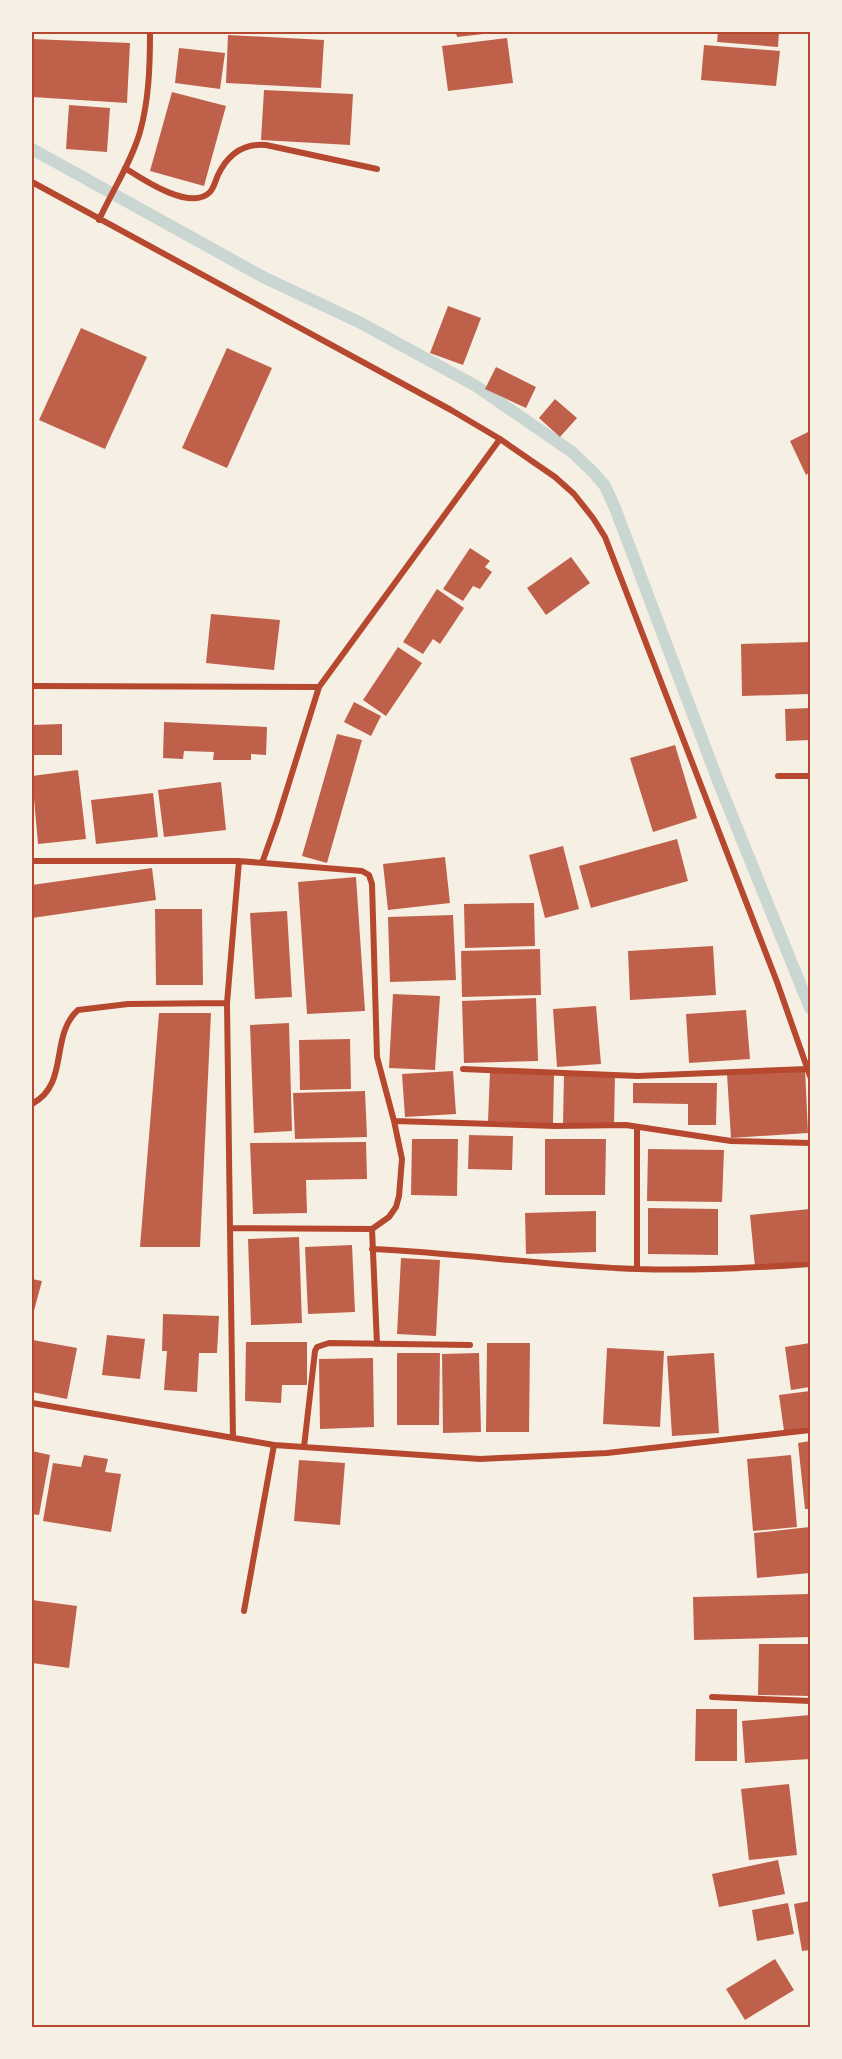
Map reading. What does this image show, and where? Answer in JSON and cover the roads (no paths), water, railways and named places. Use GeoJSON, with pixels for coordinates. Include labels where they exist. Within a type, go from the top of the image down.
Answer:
{"type":"FeatureCollection","features":[{"type":"Feature","properties":{"kind":"street"},"geometry":{"type":"LineString","coordinates":[[99,220],[140,134],[150,64],[150,32]]}},
{"type":"Feature","properties":{"kind":"street"},"geometry":{"type":"LineString","coordinates":[[125,168],[160,190],[188,198],[199,198],[210,192],[220,171],[233,153],[251,145],[266,145],[377,170]]}},
{"type":"Feature","properties":{"kind":"street"},"geometry":{"type":"LineString","coordinates":[[32,182],[451,410],[500,439],[555,477],[574,494],[605,537],[777,982],[810,1076]]}},
{"type":"Feature","properties":{"kind":"street"},"geometry":{"type":"LineString","coordinates":[[262,863],[319,687],[500,439]]}},
{"type":"Feature","properties":{"kind":"street"},"geometry":{"type":"LineString","coordinates":[[32,686],[319,687]]}},
{"type":"Feature","properties":{"kind":"street"},"geometry":{"type":"LineString","coordinates":[[778,776],[810,776]]}},
{"type":"Feature","properties":{"kind":"street"},"geometry":{"type":"LineString","coordinates":[[32,861],[239,861],[362,871],[369,874],[372,884],[377,1057],[402,1159],[396,1207],[389,1217],[372,1228],[230,1228]]}},
{"type":"Feature","properties":{"kind":"street"},"geometry":{"type":"LineString","coordinates":[[233,1438],[227,1003],[239,861]]}},
{"type":"Feature","properties":{"kind":"street"},"geometry":{"type":"LineString","coordinates":[[32,1104],[47,1094],[52,1084],[64,1033],[78,1010],[128,1004],[227,1003]]}},
{"type":"Feature","properties":{"kind":"street"},"geometry":{"type":"LineString","coordinates":[[463,1069],[638,1076],[807,1069]]}},
{"type":"Feature","properties":{"kind":"street"},"geometry":{"type":"LineString","coordinates":[[394,1120],[637,1127],[731,1141],[810,1143]]}},
{"type":"Feature","properties":{"kind":"street"},"geometry":{"type":"LineString","coordinates":[[637,1127],[637,1269]]}},
{"type":"Feature","properties":{"kind":"street"},"geometry":{"type":"LineString","coordinates":[[372,1228],[377,1344]]}},
{"type":"Feature","properties":{"kind":"street"},"geometry":{"type":"LineString","coordinates":[[372,1249],[424,1251],[637,1269],[755,1268],[810,1264]]}},
{"type":"Feature","properties":{"kind":"street"},"geometry":{"type":"LineString","coordinates":[[304,1447],[317,1347],[329,1343],[470,1345]]}},
{"type":"Feature","properties":{"kind":"street"},"geometry":{"type":"LineString","coordinates":[[32,1403],[274,1445],[480,1459],[608,1453],[810,1430]]}},
{"type":"Feature","properties":{"kind":"street"},"geometry":{"type":"LineString","coordinates":[[244,1611],[274,1445]]}},
{"type":"Feature","properties":{"kind":"street"},"geometry":{"type":"LineString","coordinates":[[712,1698],[810,1701]]}},
{"type":"Feature","properties":{"kind":"waterway"},"geometry":{"type":"LineString","coordinates":[[32,149],[265,278],[359,322],[476,386],[572,452],[594,473],[605,486],[615,508],[718,781],[810,1008]]}}]}
